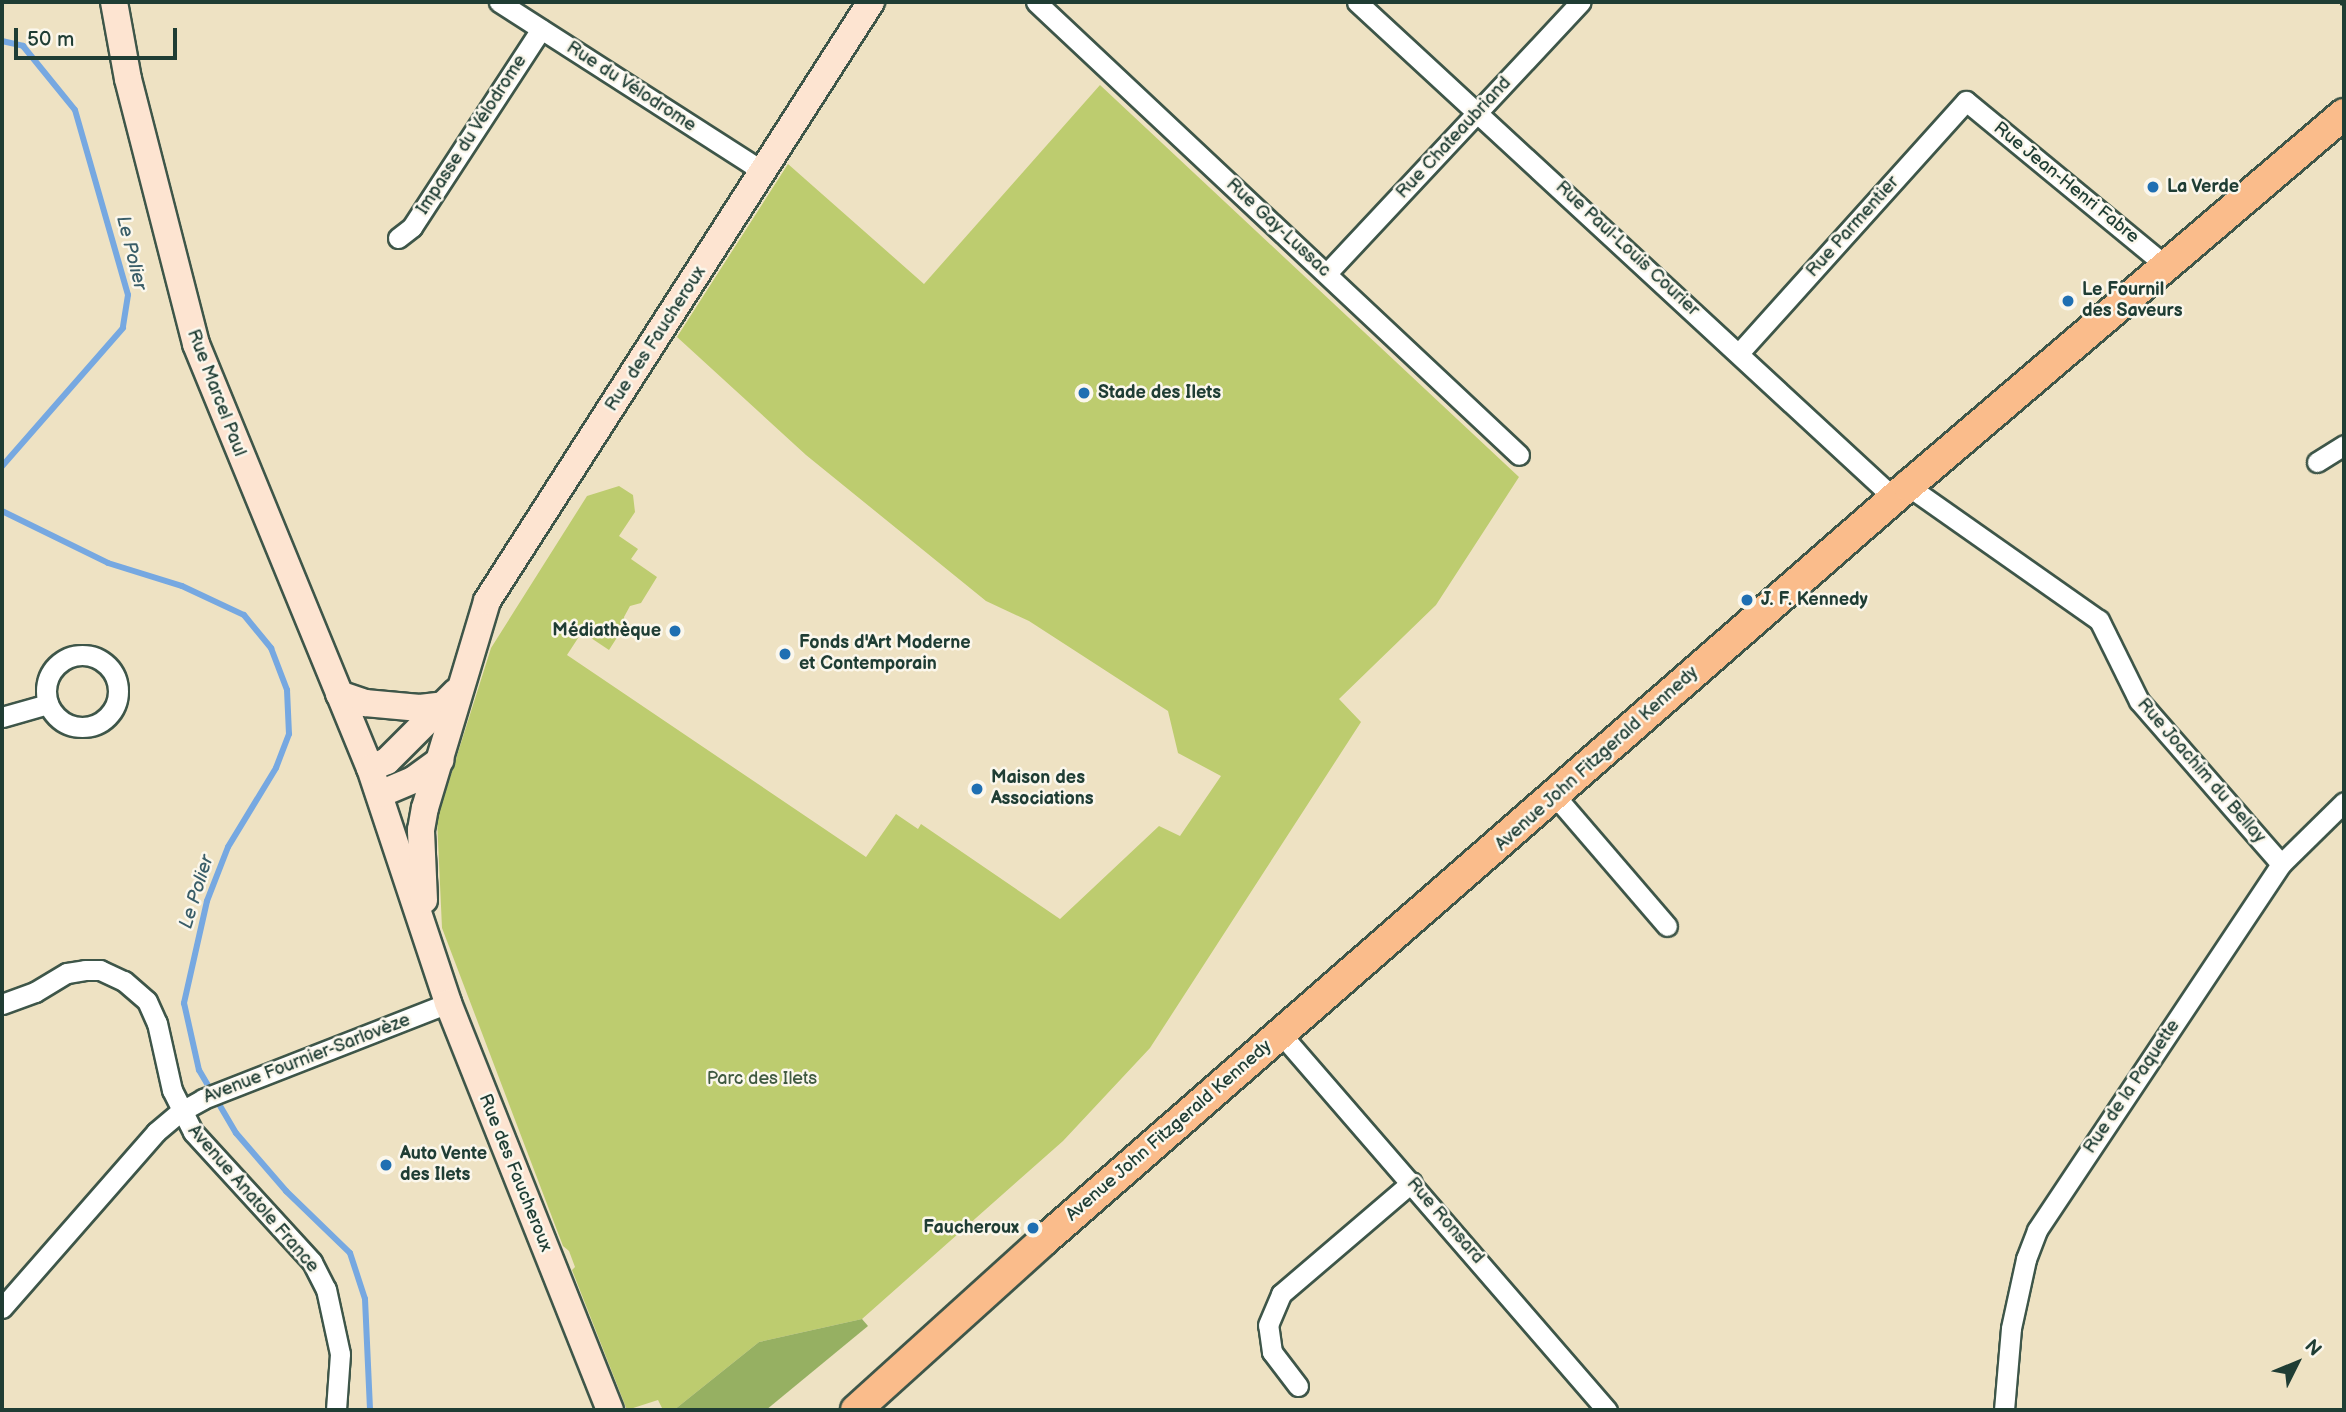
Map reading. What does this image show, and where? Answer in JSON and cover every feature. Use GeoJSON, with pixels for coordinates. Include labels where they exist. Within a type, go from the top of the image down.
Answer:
{"type":"FeatureCollection","features":[{"type":"Feature","properties":{"kind":"main road","name":"Avenue John Fitzgerald Kennedy"},"geometry":{"type":"LineString","coordinates":[[856,1410],[1281,1034],[1556,797],[1902,492],[2344,114]]}},
{"type":"Feature","properties":{"kind":"street","name":"Rue Marcel Paul"},"geometry":{"type":"LineString","coordinates":[[114,2],[134,105],[196,344],[370,768]]}},
{"type":"Feature","properties":{"kind":"street","name":"Rue du Vélodrome"},"geometry":{"type":"LineString","coordinates":[[499,2],[764,172]]}},
{"type":"Feature","properties":{"kind":"street","name":"Rue des Faucheroux"},"geometry":{"type":"LineString","coordinates":[[426,933],[421,830],[441,760],[454,695],[487,601],[872,2]]}},
{"type":"Feature","properties":{"kind":"street","name":"Rue Gay-Lussac"},"geometry":{"type":"LineString","coordinates":[[1036,2],[1519,455]]}},
{"type":"Feature","properties":{"kind":"street","name":"Rue Paul-Louis Courier"},"geometry":{"type":"LineString","coordinates":[[1357,2],[1740,354],[1902,492]]}},
{"type":"Feature","properties":{"kind":"street","name":"Rue Chateaubriand"},"geometry":{"type":"LineString","coordinates":[[1327,273],[1581,2]]}},
{"type":"Feature","properties":{"kind":"street","name":"Impasse du Vélodrome"},"geometry":{"type":"LineString","coordinates":[[398,238],[412,227],[541,29]]}},
{"type":"Feature","properties":{"kind":"street","name":"Rue Jean-Henri Fabre"},"geometry":{"type":"LineString","coordinates":[[1966,101],[2166,266]]}},
{"type":"Feature","properties":{"kind":"street","name":"Rue Parmentier"},"geometry":{"type":"LineString","coordinates":[[1740,354],[1966,101]]}},
{"type":"Feature","properties":{"kind":"street"},"geometry":{"type":"LineString","coordinates":[[2316,462],[2344,445]]}},
{"type":"Feature","properties":{"kind":"street","name":"Rue Joachim du Bellay"},"geometry":{"type":"LineString","coordinates":[[1902,492],[2099,620],[2139,701],[2281,863]]}},
{"type":"Feature","properties":{"kind":"street"},"geometry":{"type":"LineString","coordinates":[[339,694],[365,704],[421,708],[454,695]]}},
{"type":"Feature","properties":{"kind":"street","name":"Rue des Faucheroux"},"geometry":{"type":"LineString","coordinates":[[454,695],[387,761],[370,768],[448,1003],[610,1410]]}},
{"type":"Feature","properties":{"kind":"street"},"geometry":{"type":"LineString","coordinates":[[2,717],[48,704]]}},
{"type":"Feature","properties":{"kind":"street"},"geometry":{"type":"LineString","coordinates":[[380,794],[414,780],[441,760]]}},
{"type":"Feature","properties":{"kind":"street"},"geometry":{"type":"LineString","coordinates":[[1556,797],[1667,926]]}},
{"type":"Feature","properties":{"kind":"street","name":"Rue de la Paquette"},"geometry":{"type":"LineString","coordinates":[[2004,1410],[2011,1328],[2037,1230],[2281,863],[2344,802]]}},
{"type":"Feature","properties":{"kind":"street"},"geometry":{"type":"LineString","coordinates":[[2,1004],[35,992],[67,972],[100,970],[124,981],[147,1001],[157,1023],[180,1112]]}},
{"type":"Feature","properties":{"kind":"street","name":"Avenue Fournier-Sarlovèze"},"geometry":{"type":"LineString","coordinates":[[2,1308],[156,1132],[180,1112],[203,1098],[448,1003]]}},
{"type":"Feature","properties":{"kind":"street","name":"Rue Ronsard"},"geometry":{"type":"LineString","coordinates":[[1281,1034],[1607,1410]]}},
{"type":"Feature","properties":{"kind":"street","name":"Avenue Anatole France"},"geometry":{"type":"LineString","coordinates":[[180,1112],[193,1132],[312,1262],[326,1289],[340,1354],[335,1410]]}},
{"type":"Feature","properties":{"kind":"street"},"geometry":{"type":"LineString","coordinates":[[1298,1386],[1272,1352],[1268,1325],[1281,1294],[1412,1182]]}},
{"type":"Feature","properties":{"kind":"green space","name":"Parc des Ilets"},"geometry":{"type":"Polygon","coordinates":[[[1100,85],[1519,477],[1436,605],[1339,699],[1361,722],[1150,1048],[1063,1141],[862,1319],[759,1342],[674,1410],[663,1410],[658,1400],[627,1410],[572,1270],[575,1267],[569,1251],[563,1246],[442,928],[437,819],[491,648],[587,496],[619,486],[633,495],[635,512],[619,536],[638,549],[631,559],[657,577],[641,603],[630,606],[624,617],[625,625],[609,650],[582,632],[567,655],[866,857],[896,814],[918,829],[921,824],[1060,919],[1159,826],[1180,836],[1221,776],[1178,753],[1168,711],[1029,621],[986,601],[806,455],[677,337],[788,164],[924,284],[1100,85]]]}},
{"type":"Feature","properties":{"kind":"green space"},"geometry":{"type":"Polygon","coordinates":[[[862,1319],[868,1326],[766,1410],[674,1410],[759,1342],[862,1319]]]}},
{"type":"Feature","properties":{"kind":"waterway","name":"Le Polier"},"geometry":{"type":"LineString","coordinates":[[2,41],[23,46],[75,110],[128,295],[123,328],[2,466]]}},
{"type":"Feature","properties":{"kind":"waterway","name":"Le Polier"},"geometry":{"type":"LineString","coordinates":[[2,511],[108,563],[182,586],[244,615],[271,648],[287,690],[289,734],[276,768],[228,847],[207,901],[184,1003],[199,1070],[236,1133],[286,1191],[350,1253],[365,1299],[370,1410]]}},
{"type":"Feature","properties":{"kind":"railway"},"geometry":{"type":"LineString","coordinates":[[2340,2],[2344,3]]}},
{"type":"Feature","properties":{"kind":"place","name":"La Verde"},"geometry":{"type":"Point","coordinates":[2153,187]}},
{"type":"Feature","properties":{"kind":"place","name":"Le Fournil des Saveurs"},"geometry":{"type":"Point","coordinates":[2068,301]}},
{"type":"Feature","properties":{"kind":"place","name":"Stade des Ilets"},"geometry":{"type":"Point","coordinates":[1084,393]}},
{"type":"Feature","properties":{"kind":"place","name":"J. F. Kennedy"},"geometry":{"type":"Point","coordinates":[1747,600]}},
{"type":"Feature","properties":{"kind":"place","name":"Médiathèque"},"geometry":{"type":"Point","coordinates":[675,631]}},
{"type":"Feature","properties":{"kind":"place","name":"Fonds d'Art Moderne et Contemporain"},"geometry":{"type":"Point","coordinates":[785,654]}},
{"type":"Feature","properties":{"kind":"place","name":"Maison des Associations"},"geometry":{"type":"Point","coordinates":[977,789]}},
{"type":"Feature","properties":{"kind":"place","name":"Auto Vente des Ilets"},"geometry":{"type":"Point","coordinates":[386,1165]}},
{"type":"Feature","properties":{"kind":"place","name":"Faucheroux"},"geometry":{"type":"Point","coordinates":[1033,1228]}}]}
